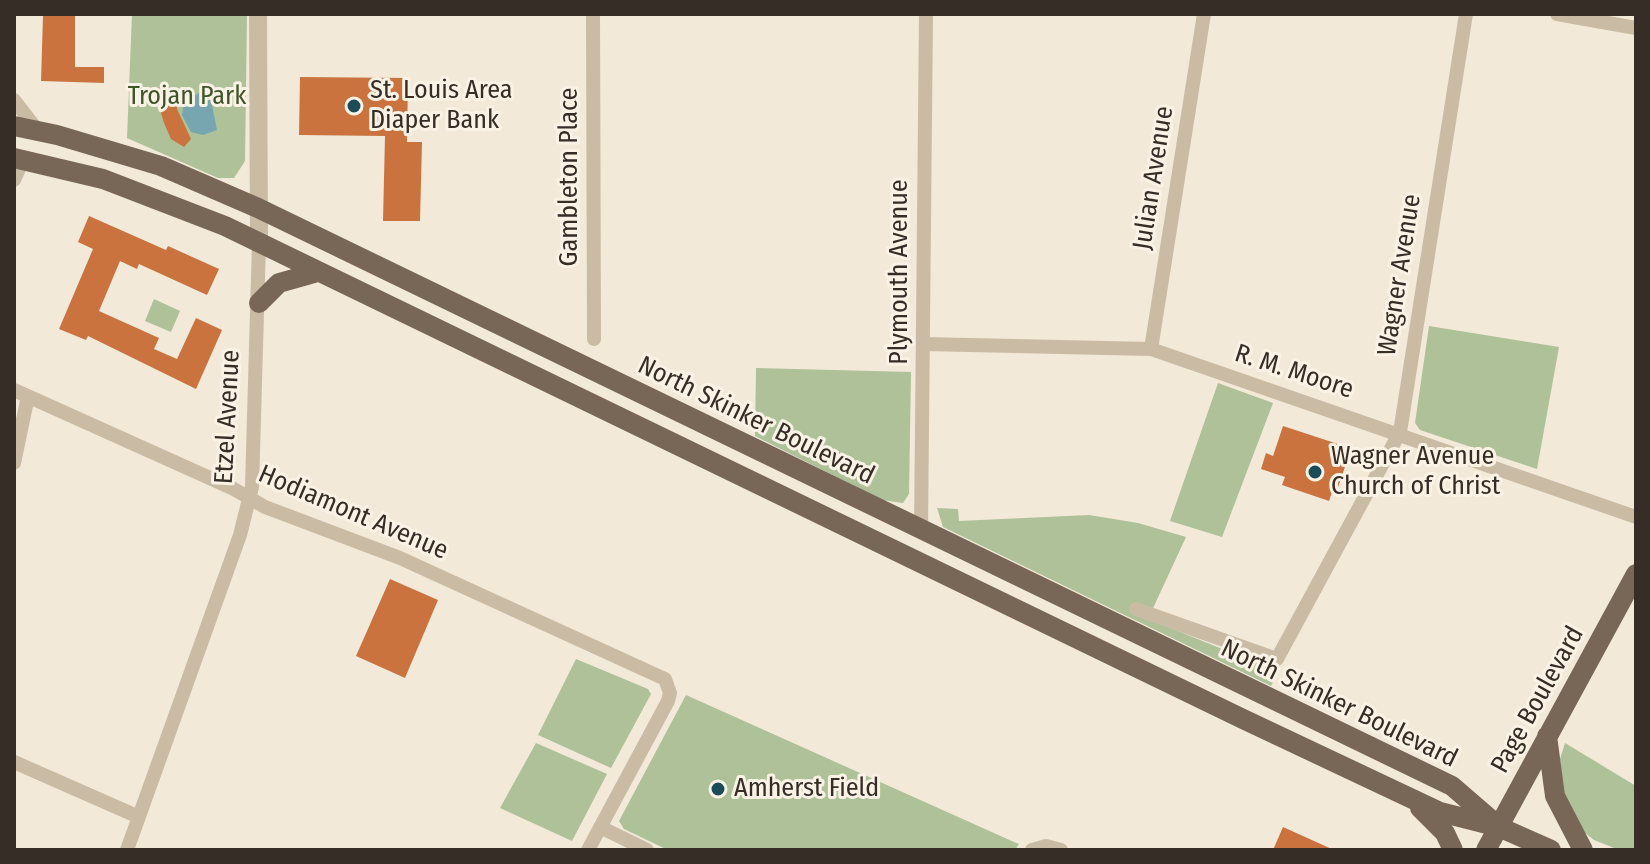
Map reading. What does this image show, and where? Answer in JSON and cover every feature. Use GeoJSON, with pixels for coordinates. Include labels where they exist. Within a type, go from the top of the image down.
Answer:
{"type":"FeatureCollection","features":[{"type":"Feature","properties":{"kind":"main road","name":"North Skinker Boulevard"},"geometry":{"type":"LineString","coordinates":[[14,126],[161,166],[258,208],[1452,786],[1499,827]]}},
{"type":"Feature","properties":{"kind":"main road","name":"North Skinker Boulevard"},"geometry":{"type":"LineString","coordinates":[[18,159],[143,192],[259,243],[1440,812],[1499,827]]}},
{"type":"Feature","properties":{"kind":"main road"},"geometry":{"type":"LineString","coordinates":[[259,303],[279,283],[318,272]]}},
{"type":"Feature","properties":{"kind":"main road","name":"Page Boulevard"},"geometry":{"type":"LineString","coordinates":[[1486,850],[1636,574]]}},
{"type":"Feature","properties":{"kind":"main road"},"geometry":{"type":"LineString","coordinates":[[1547,736],[1555,796],[1583,850]]}},
{"type":"Feature","properties":{"kind":"main road"},"geometry":{"type":"LineString","coordinates":[[1409,796],[1445,833],[1453,850]]}},
{"type":"Feature","properties":{"kind":"main road"},"geometry":{"type":"LineString","coordinates":[[1499,827],[1551,850]]}},
{"type":"Feature","properties":{"kind":"street","name":"Etzel Avenue"},"geometry":{"type":"LineString","coordinates":[[127,850],[250,498],[255,462],[259,303],[258,14]]}},
{"type":"Feature","properties":{"kind":"street","name":"Gambleton Place"},"geometry":{"type":"LineString","coordinates":[[593,14],[594,339]]}},
{"type":"Feature","properties":{"kind":"street","name":"Plymouth Avenue"},"geometry":{"type":"LineString","coordinates":[[921,530],[926,14]]}},
{"type":"Feature","properties":{"kind":"street","name":"Julian Avenue"},"geometry":{"type":"LineString","coordinates":[[1151,349],[1204,14]]}},
{"type":"Feature","properties":{"kind":"street","name":"Wagner Avenue"},"geometry":{"type":"LineString","coordinates":[[1136,609],[1277,659],[1400,432],[1466,14]]}},
{"type":"Feature","properties":{"kind":"street"},"geometry":{"type":"LineString","coordinates":[[1557,14],[1636,28]]}},
{"type":"Feature","properties":{"kind":"street"},"geometry":{"type":"LineString","coordinates":[[14,100],[38,131]]}},
{"type":"Feature","properties":{"kind":"street"},"geometry":{"type":"LineString","coordinates":[[14,180],[18,159]]}},
{"type":"Feature","properties":{"kind":"street","name":"R. M. Moore"},"geometry":{"type":"LineString","coordinates":[[924,344],[1151,349],[1400,432],[1636,517]]}},
{"type":"Feature","properties":{"kind":"street"},"geometry":{"type":"LineString","coordinates":[[14,463],[21,393]]}},
{"type":"Feature","properties":{"kind":"street","name":"Hodiamont Avenue"},"geometry":{"type":"LineString","coordinates":[[21,393],[250,498],[400,558],[658,674],[669,686],[668,701],[600,827]]}},
{"type":"Feature","properties":{"kind":"street"},"geometry":{"type":"LineString","coordinates":[[14,762],[139,817]]}},
{"type":"Feature","properties":{"kind":"street"},"geometry":{"type":"LineString","coordinates":[[588,850],[600,827],[647,850]]}},
{"type":"Feature","properties":{"kind":"street"},"geometry":{"type":"LineString","coordinates":[[1034,848],[1061,850]]}},
{"type":"Feature","properties":{"kind":"green space","name":"Trojan Park"},"geometry":{"type":"Polygon","coordinates":[[[132,14],[247,14],[245,161],[234,178],[218,178],[127,138],[132,14]]]}},
{"type":"Feature","properties":{"kind":"green space"},"geometry":{"type":"Polygon","coordinates":[[[154,299],[180,311],[171,332],[145,321],[154,299]]]}},
{"type":"Feature","properties":{"kind":"green space"},"geometry":{"type":"Polygon","coordinates":[[[1429,326],[1559,347],[1537,469],[1420,430],[1415,423],[1429,326]]]}},
{"type":"Feature","properties":{"kind":"green space"},"geometry":{"type":"Polygon","coordinates":[[[756,368],[911,372],[909,494],[903,503],[882,500],[755,436],[756,368]]]}},
{"type":"Feature","properties":{"kind":"green space"},"geometry":{"type":"Polygon","coordinates":[[[1218,383],[1273,403],[1222,537],[1170,521],[1218,383]]]}},
{"type":"Feature","properties":{"kind":"green space"},"geometry":{"type":"Polygon","coordinates":[[[937,508],[958,509],[959,521],[1089,515],[1138,523],[1186,537],[1148,619],[1262,665],[1276,677],[1271,686],[943,527],[937,508]]]}},
{"type":"Feature","properties":{"kind":"green space"},"geometry":{"type":"Polygon","coordinates":[[[576,659],[648,689],[651,694],[611,768],[538,735],[576,659]]]}},
{"type":"Feature","properties":{"kind":"green space"},"geometry":{"type":"Polygon","coordinates":[[[686,695],[1019,844],[1015,850],[668,850],[624,829],[619,821],[686,695]]]}},
{"type":"Feature","properties":{"kind":"green space"},"geometry":{"type":"Polygon","coordinates":[[[536,743],[607,774],[572,841],[500,808],[536,743]]]}},
{"type":"Feature","properties":{"kind":"green space"},"geometry":{"type":"Polygon","coordinates":[[[1565,743],[1636,786],[1636,850],[1619,850],[1594,840],[1580,829],[1565,808],[1560,759],[1565,743]]]}},
{"type":"Feature","properties":{"kind":"water"},"geometry":{"type":"Polygon","coordinates":[[[199,93],[210,95],[217,130],[203,135],[191,132],[182,115],[184,102],[199,93]]]}},
{"type":"Feature","properties":{"kind":"building"},"geometry":{"type":"Polygon","coordinates":[[[43,16],[75,16],[75,67],[104,67],[104,83],[41,81],[43,16]]]}},
{"type":"Feature","properties":{"kind":"building","name":"St. Louis Area Diaper Bank"},"geometry":{"type":"Polygon","coordinates":[[[300,77],[408,78],[407,142],[422,142],[420,221],[383,221],[385,136],[299,135],[300,77]]]}},
{"type":"Feature","properties":{"kind":"building"},"geometry":{"type":"Polygon","coordinates":[[[162,90],[176,92],[177,109],[191,139],[184,147],[171,139],[164,123],[159,106],[162,90]]]}},
{"type":"Feature","properties":{"kind":"building"},"geometry":{"type":"Polygon","coordinates":[[[89,216],[166,250],[168,246],[219,269],[207,295],[139,264],[137,269],[120,261],[99,311],[159,338],[154,349],[177,359],[196,318],[222,330],[196,389],[88,336],[86,340],[59,329],[93,249],[78,242],[89,216]]]}},
{"type":"Feature","properties":{"kind":"building","name":"Wagner Avenue Church of Christ"},"geometry":{"type":"Polygon","coordinates":[[[1283,426],[1347,447],[1344,456],[1348,458],[1336,493],[1332,492],[1329,501],[1282,485],[1285,477],[1261,469],[1266,453],[1273,456],[1283,426]]]}},
{"type":"Feature","properties":{"kind":"building"},"geometry":{"type":"Polygon","coordinates":[[[390,579],[438,600],[405,678],[356,656],[390,579]]]}},
{"type":"Feature","properties":{"kind":"building"},"geometry":{"type":"Polygon","coordinates":[[[1283,827],[1334,850],[1273,850],[1283,827]]]}},
{"type":"Feature","properties":{"kind":"place","name":"St. Louis Area Diaper Bank"},"geometry":{"type":"Point","coordinates":[354,106]}},
{"type":"Feature","properties":{"kind":"place","name":"Wagner Avenue Church of Christ"},"geometry":{"type":"Point","coordinates":[1315,472]}},
{"type":"Feature","properties":{"kind":"place","name":"Amherst Field"},"geometry":{"type":"Point","coordinates":[718,789]}}]}
